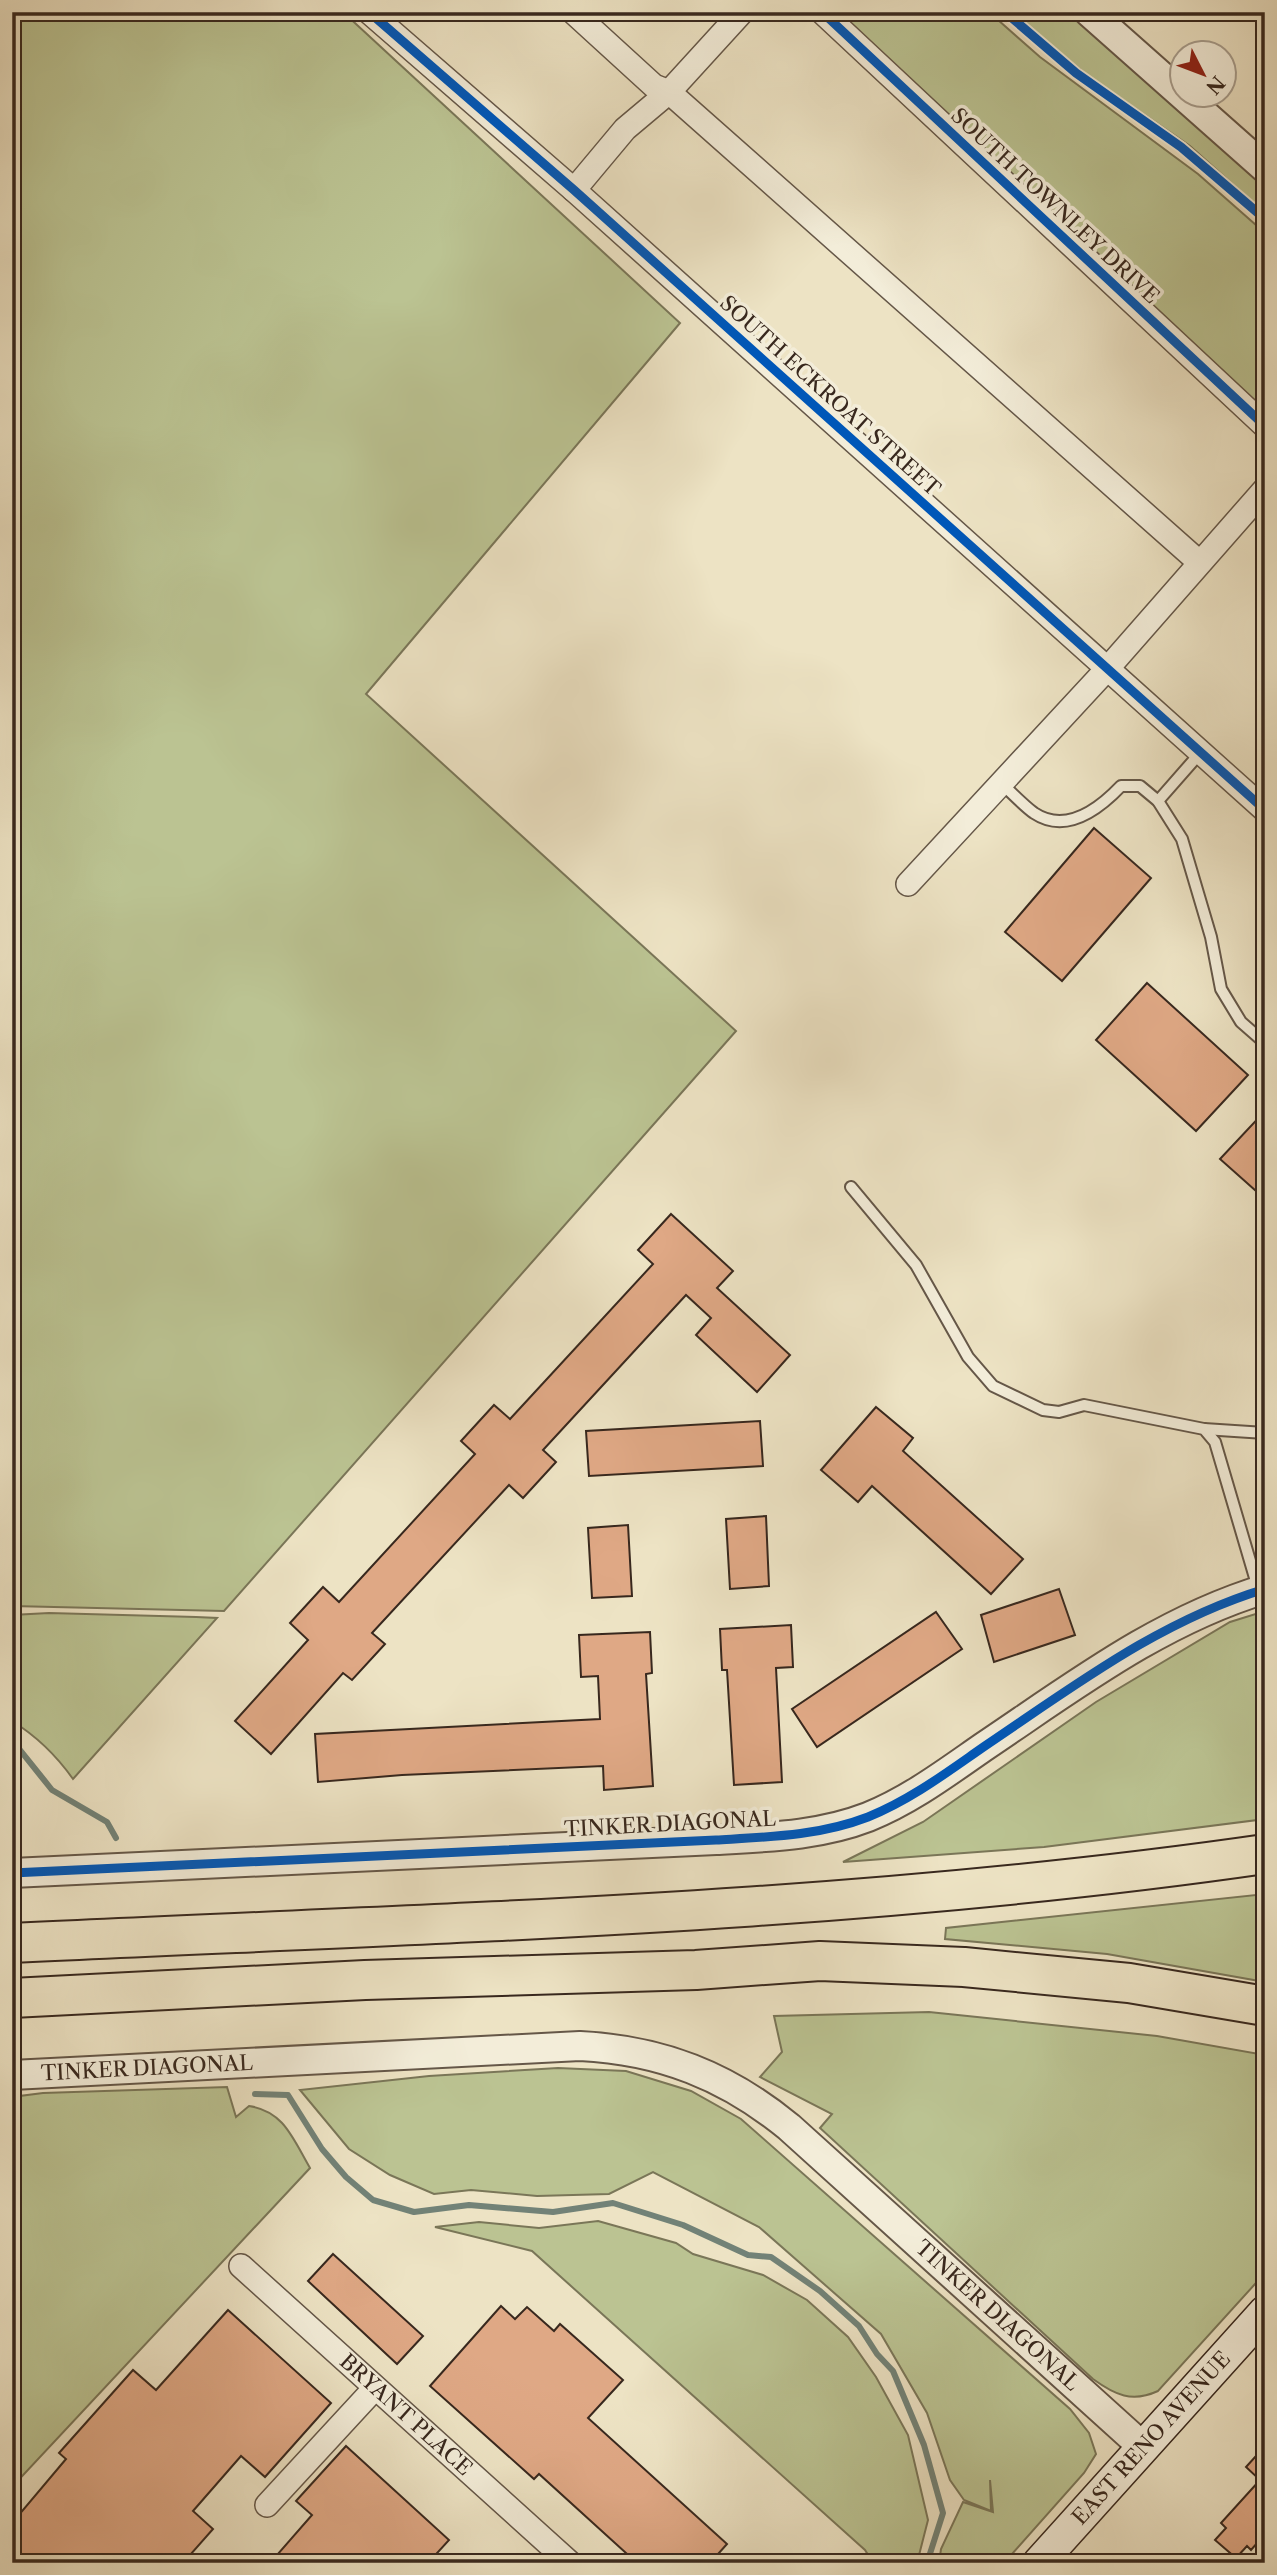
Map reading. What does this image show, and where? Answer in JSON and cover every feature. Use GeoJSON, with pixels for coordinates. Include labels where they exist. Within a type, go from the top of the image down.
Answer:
{"type":"FeatureCollection","features":[{"type":"Feature","properties":{"kind":"highway"},"geometry":{"type":"LineString","coordinates":[[12,1943],[789,1906],[1017,1885],[1265,1854]]}},
{"type":"Feature","properties":{"kind":"highway"},"geometry":{"type":"LineString","coordinates":[[12,1998],[365,1980],[696,1970],[820,1961],[964,1967],[1129,1983],[1265,2006]]}},
{"type":"Feature","properties":{"kind":"highway"},"geometry":{"type":"LineString","coordinates":[[696,1970],[957,1989],[1122,2007],[1265,2033]]}},
{"type":"Feature","properties":{"kind":"highway"},"geometry":{"type":"LineString","coordinates":[[12,2006],[135,1992]]}},
{"type":"Feature","properties":{"kind":"main road","name":"EAST RENO AVENUE"},"geometry":{"type":"LineString","coordinates":[[1039,2563],[1265,2312]]}},
{"type":"Feature","properties":{"kind":"street","name":"SOUTH ECKROAT STREET"},"geometry":{"type":"LineString","coordinates":[[369,12],[574,190],[1265,810]]}},
{"type":"Feature","properties":{"kind":"street"},"geometry":{"type":"LineString","coordinates":[[573,12],[654,86],[669,92],[1199,562]]}},
{"type":"Feature","properties":{"kind":"street"},"geometry":{"type":"LineString","coordinates":[[574,190],[625,129],[669,92],[742,12]]}},
{"type":"Feature","properties":{"kind":"street","name":"SOUTH TOWNLEY DRIVE"},"geometry":{"type":"LineString","coordinates":[[822,12],[1265,426]]}},
{"type":"Feature","properties":{"kind":"street"},"geometry":{"type":"LineString","coordinates":[[1089,12],[1265,168]]}},
{"type":"Feature","properties":{"kind":"street"},"geometry":{"type":"LineString","coordinates":[[908,884],[1108,668],[1265,489]]}},
{"type":"Feature","properties":{"kind":"street","name":"TINKER DIAGONAL"},"geometry":{"type":"LineString","coordinates":[[12,1873],[716,1840],[823,1830],[870,1816],[926,1787],[1122,1654],[1164,1629],[1262,1590]]}},
{"type":"Feature","properties":{"kind":"street","name":"TINKER DIAGONAL"},"geometry":{"type":"LineString","coordinates":[[12,2075],[580,2046],[632,2051],[680,2063],[733,2086],[789,2127],[1143,2447]]}},
{"type":"Feature","properties":{"kind":"street","name":"BRYANT PLACE"},"geometry":{"type":"LineString","coordinates":[[242,2266],[570,2563]]}},
{"type":"Feature","properties":{"kind":"street"},"geometry":{"type":"LineString","coordinates":[[267,2505],[375,2388]]}},
{"type":"Feature","properties":{"kind":"lane"},"geometry":{"type":"LineString","coordinates":[[1157,801],[1200,752]]}},
{"type":"Feature","properties":{"kind":"lane"},"geometry":{"type":"LineString","coordinates":[[1001,783],[1036,815],[1053,820],[1085,817],[1103,806],[1121,786],[1140,786],[1157,801],[1182,839],[1211,937],[1221,989],[1241,1022],[1265,1043]]}},
{"type":"Feature","properties":{"kind":"lane"},"geometry":{"type":"LineString","coordinates":[[851,1187],[916,1265],[968,1357],[993,1386],[1043,1410],[1059,1412],[1084,1405],[1204,1429],[1265,1433]]}},
{"type":"Feature","properties":{"kind":"lane"},"geometry":{"type":"LineString","coordinates":[[1204,1429],[1214,1442],[1262,1590]]}},
{"type":"Feature","properties":{"kind":"green space"},"geometry":{"type":"Polygon","coordinates":[[[22,12],[343,12],[680,323],[366,694],[736,1031],[224,1611],[12,1606],[12,23],[22,12]]]}},
{"type":"Feature","properties":{"kind":"green space"},"geometry":{"type":"Polygon","coordinates":[[[834,12],[989,12],[1040,57],[1198,174],[1265,233],[1265,414],[834,12]]]}},
{"type":"Feature","properties":{"kind":"green space"},"geometry":{"type":"Polygon","coordinates":[[[1011,12],[1068,12],[1168,99],[1168,108],[1179,108],[1265,183],[1265,213],[1190,146],[1087,75],[1011,12]]]}},
{"type":"Feature","properties":{"kind":"green space"},"geometry":{"type":"Polygon","coordinates":[[[1265,1611],[1265,1819],[1044,1847],[843,1862],[923,1822],[1096,1702],[1230,1622],[1265,1611]]]}},
{"type":"Feature","properties":{"kind":"green space"},"geometry":{"type":"Polygon","coordinates":[[[49,1613],[217,1618],[73,1779],[46,1747],[12,1721],[12,1615],[49,1613]]]}},
{"type":"Feature","properties":{"kind":"green space"},"geometry":{"type":"Polygon","coordinates":[[[1265,1894],[1265,1982],[1107,1954],[945,1939],[946,1928],[1265,1894]]]}},
{"type":"Feature","properties":{"kind":"green space"},"geometry":{"type":"Polygon","coordinates":[[[929,2012],[1157,2036],[1265,2055],[1265,2273],[1158,2391],[1149,2395],[1124,2396],[1093,2379],[820,2128],[832,2114],[760,2077],[782,2052],[774,2016],[929,2012]]]}},
{"type":"Feature","properties":{"kind":"green space"},"geometry":{"type":"Polygon","coordinates":[[[558,2068],[626,2071],[691,2091],[741,2119],[1070,2409],[1089,2433],[1096,2454],[1084,2473],[1004,2563],[939,2563],[941,2549],[963,2502],[993,2512],[990,2480],[991,2511],[964,2500],[950,2480],[927,2413],[881,2334],[759,2227],[653,2172],[609,2194],[537,2196],[471,2190],[434,2194],[390,2175],[349,2149],[300,2090],[429,2076],[558,2068]]]}},
{"type":"Feature","properties":{"kind":"green space"},"geometry":{"type":"Polygon","coordinates":[[[227,2087],[236,2117],[249,2106],[271,2114],[286,2128],[310,2168],[12,2487],[12,2097],[43,2093],[227,2087]]]}},
{"type":"Feature","properties":{"kind":"green space"},"geometry":{"type":"Polygon","coordinates":[[[598,2221],[676,2243],[693,2254],[763,2275],[807,2300],[848,2337],[876,2377],[908,2435],[928,2520],[917,2563],[873,2563],[865,2550],[532,2251],[435,2227],[479,2222],[539,2228],[598,2221]]]}},
{"type":"Feature","properties":{"kind":"building"},"geometry":{"type":"Polygon","coordinates":[[[1094,828],[1151,878],[1062,981],[1005,932],[1094,828]]]}},
{"type":"Feature","properties":{"kind":"building"},"geometry":{"type":"Polygon","coordinates":[[[1147,983],[1248,1075],[1196,1131],[1096,1040],[1147,983]]]}},
{"type":"Feature","properties":{"kind":"building"},"geometry":{"type":"Polygon","coordinates":[[[1265,1111],[1265,1199],[1220,1159],[1265,1111]]]}},
{"type":"Feature","properties":{"kind":"building"},"geometry":{"type":"Polygon","coordinates":[[[671,1214],[733,1271],[717,1288],[790,1355],[757,1392],[696,1335],[711,1318],[686,1295],[543,1450],[556,1462],[523,1498],[509,1485],[372,1633],[385,1644],[352,1680],[343,1673],[271,1754],[235,1721],[308,1640],[290,1623],[323,1587],[339,1602],[475,1454],[461,1441],[494,1405],[510,1419],[653,1264],[638,1250],[671,1214]]]}},
{"type":"Feature","properties":{"kind":"building"},"geometry":{"type":"Polygon","coordinates":[[[876,1407],[913,1438],[903,1451],[1023,1559],[991,1594],[872,1486],[858,1502],[821,1470],[876,1407]]]}},
{"type":"Feature","properties":{"kind":"building"},"geometry":{"type":"Polygon","coordinates":[[[760,1421],[763,1466],[589,1476],[586,1431],[760,1421]]]}},
{"type":"Feature","properties":{"kind":"building"},"geometry":{"type":"Polygon","coordinates":[[[766,1516],[769,1586],[730,1589],[726,1519],[766,1516]]]}},
{"type":"Feature","properties":{"kind":"building"},"geometry":{"type":"Polygon","coordinates":[[[628,1525],[632,1596],[592,1598],[588,1528],[628,1525]]]}},
{"type":"Feature","properties":{"kind":"building"},"geometry":{"type":"Polygon","coordinates":[[[1059,1589],[1075,1635],[994,1662],[981,1615],[1059,1589]]]}},
{"type":"Feature","properties":{"kind":"building"},"geometry":{"type":"Polygon","coordinates":[[[936,1612],[962,1649],[817,1747],[792,1709],[936,1612]]]}},
{"type":"Feature","properties":{"kind":"building"},"geometry":{"type":"Polygon","coordinates":[[[791,1625],[793,1667],[776,1668],[782,1782],[734,1785],[727,1670],[722,1670],[720,1629],[791,1625]]]}},
{"type":"Feature","properties":{"kind":"building"},"geometry":{"type":"Polygon","coordinates":[[[650,1632],[652,1673],[646,1674],[653,1786],[604,1790],[603,1766],[402,1775],[318,1782],[315,1734],[600,1719],[598,1676],[581,1677],[579,1635],[650,1632]]]}},
{"type":"Feature","properties":{"kind":"building"},"geometry":{"type":"Polygon","coordinates":[[[333,2254],[423,2336],[397,2364],[308,2281],[333,2254]]]}},
{"type":"Feature","properties":{"kind":"building"},"geometry":{"type":"Polygon","coordinates":[[[501,2306],[515,2319],[527,2307],[554,2331],[560,2324],[623,2380],[588,2418],[727,2544],[710,2563],[637,2563],[539,2474],[534,2479],[430,2386],[501,2306]]]}},
{"type":"Feature","properties":{"kind":"building"},"geometry":{"type":"Polygon","coordinates":[[[228,2310],[331,2403],[265,2477],[241,2456],[193,2511],[213,2529],[183,2563],[24,2563],[12,2552],[12,2523],[66,2459],[59,2453],[133,2370],[156,2390],[228,2310]]]}},
{"type":"Feature","properties":{"kind":"building"},"geometry":{"type":"Polygon","coordinates":[[[346,2446],[449,2540],[428,2563],[270,2563],[312,2515],[296,2501],[346,2446]]]}},
{"type":"Feature","properties":{"kind":"building"},"geometry":{"type":"Polygon","coordinates":[[[1265,2446],[1265,2534],[1251,2550],[1247,2546],[1236,2558],[1215,2540],[1226,2528],[1221,2523],[1260,2480],[1246,2467],[1265,2446]]]}},
{"type":"Feature","properties":{"kind":"waterway"},"geometry":{"type":"LineString","coordinates":[[12,1740],[52,1790],[107,1822],[116,1838]]}},
{"type":"Feature","properties":{"kind":"waterway"},"geometry":{"type":"LineString","coordinates":[[255,2094],[288,2095],[322,2149],[346,2177],[373,2200],[414,2212],[469,2205],[553,2212],[613,2203],[683,2225],[748,2255],[771,2257],[820,2291],[859,2326],[877,2354],[893,2371],[924,2445],[943,2513],[927,2563]]}},
{"type":"Feature","properties":{"kind":"cycle path"},"geometry":{"type":"LineString","coordinates":[[369,12],[574,190],[1265,810]]}},
{"type":"Feature","properties":{"kind":"cycle path"},"geometry":{"type":"LineString","coordinates":[[822,12],[1265,426]]}},
{"type":"Feature","properties":{"kind":"cycle path"},"geometry":{"type":"LineString","coordinates":[[1005,12],[1076,73],[1181,147],[1265,219]]}},
{"type":"Feature","properties":{"kind":"cycle path"},"geometry":{"type":"LineString","coordinates":[[12,1873],[755,1838],[831,1828],[868,1817],[913,1794],[1084,1679],[1153,1637],[1226,1603],[1265,1589]]}}]}
